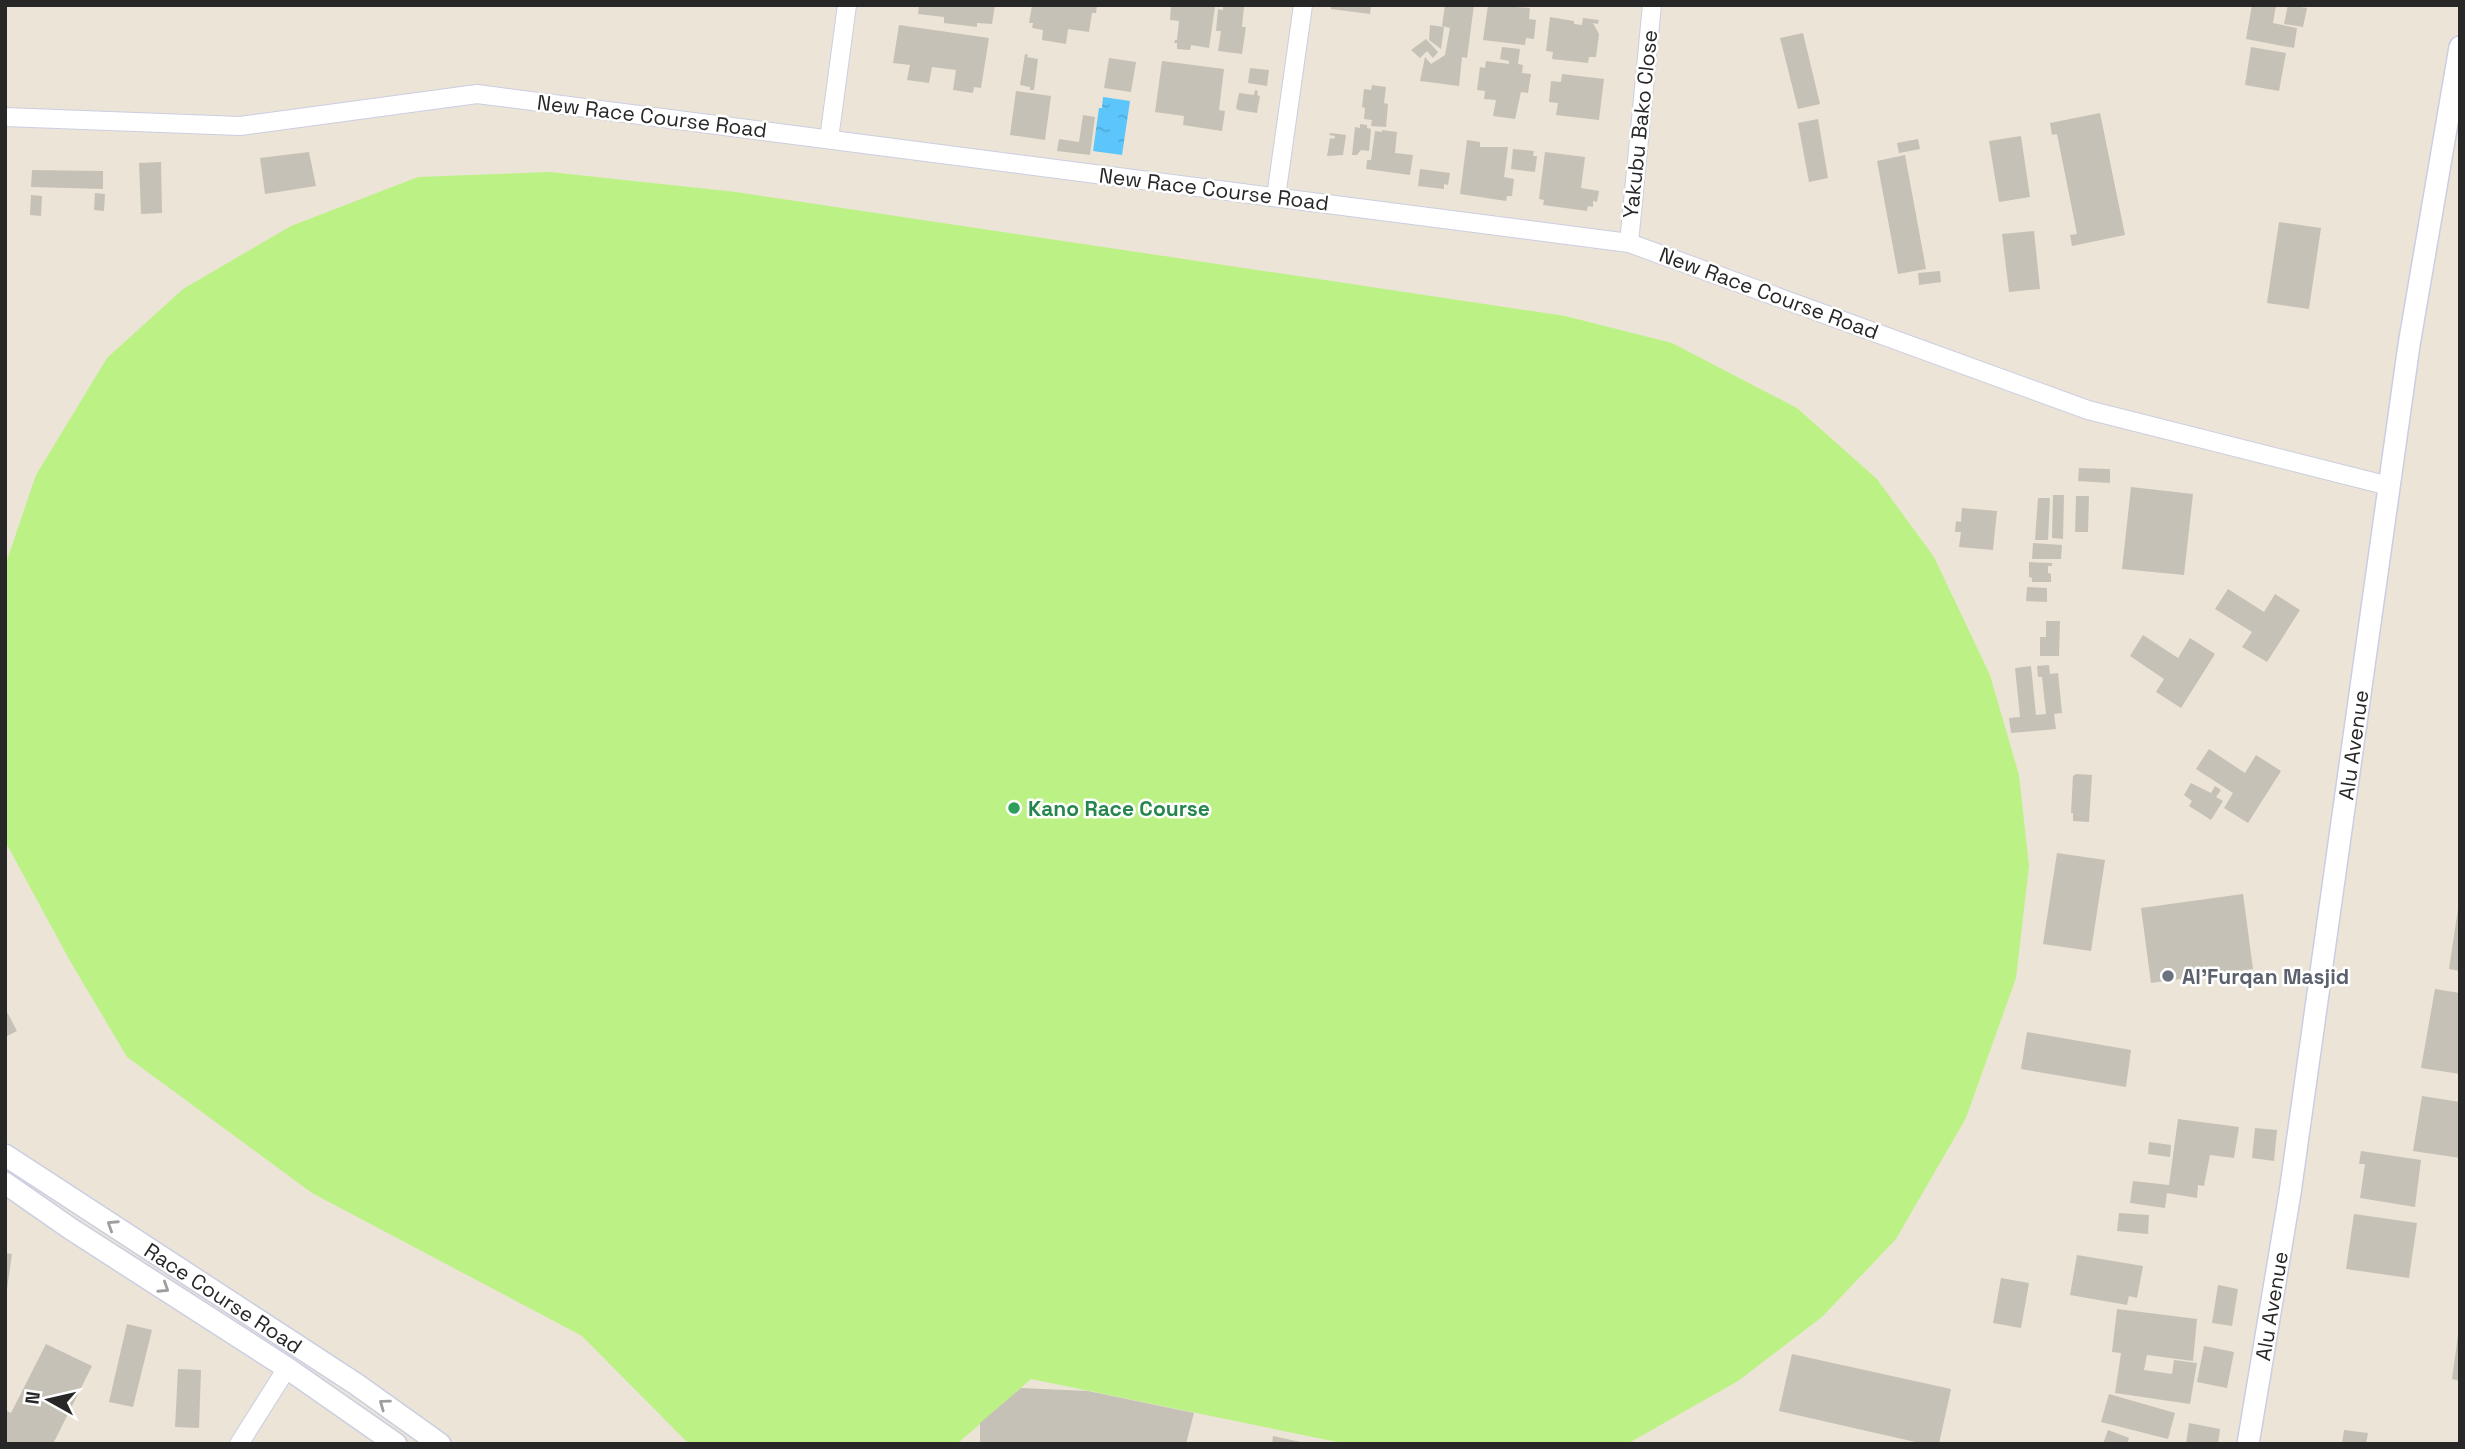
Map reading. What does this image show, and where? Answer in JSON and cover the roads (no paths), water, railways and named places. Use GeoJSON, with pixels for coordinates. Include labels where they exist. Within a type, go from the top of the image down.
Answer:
{"type":"FeatureCollection","features":[{"type":"Feature","properties":{"kind":"street"},"geometry":{"type":"LineString","coordinates":[[830,139],[847,5]]}},
{"type":"Feature","properties":{"kind":"street"},"geometry":{"type":"LineString","coordinates":[[1276,197],[1303,5]]}},
{"type":"Feature","properties":{"kind":"street","name":"Yakubu Bako Close"},"geometry":{"type":"LineString","coordinates":[[1629,243],[1652,5]]}},
{"type":"Feature","properties":{"kind":"street","name":"Alu Avenue"},"geometry":{"type":"LineString","coordinates":[[2248,1444],[2290,1193],[2409,345],[2460,47]]}},
{"type":"Feature","properties":{"kind":"street","name":"New Race Course Road"},"geometry":{"type":"LineString","coordinates":[[5,117],[240,126],[477,94],[1629,243],[2088,410],[2389,486]]}},
{"type":"Feature","properties":{"kind":"street","name":"Race Course Road"},"geometry":{"type":"LineString","coordinates":[[5,1155],[356,1384],[440,1444]]}},
{"type":"Feature","properties":{"kind":"street","name":"Race Course Road"},"geometry":{"type":"LineString","coordinates":[[5,1183],[71,1229],[287,1368],[396,1444]]}},
{"type":"Feature","properties":{"kind":"street"},"geometry":{"type":"LineString","coordinates":[[239,1444],[287,1368]]}},
{"type":"Feature","properties":{"kind":"water"},"geometry":{"type":"Polygon","coordinates":[[[1103,97],[1130,101],[1122,155],[1093,151],[1103,97]]]}},
{"type":"Feature","properties":{"kind":"place","name":"Kano Race Course"},"geometry":{"type":"Point","coordinates":[1014,808]}},
{"type":"Feature","properties":{"kind":"place","name":"Al'Furqan Masjid"},"geometry":{"type":"Point","coordinates":[2168,976]}}]}
